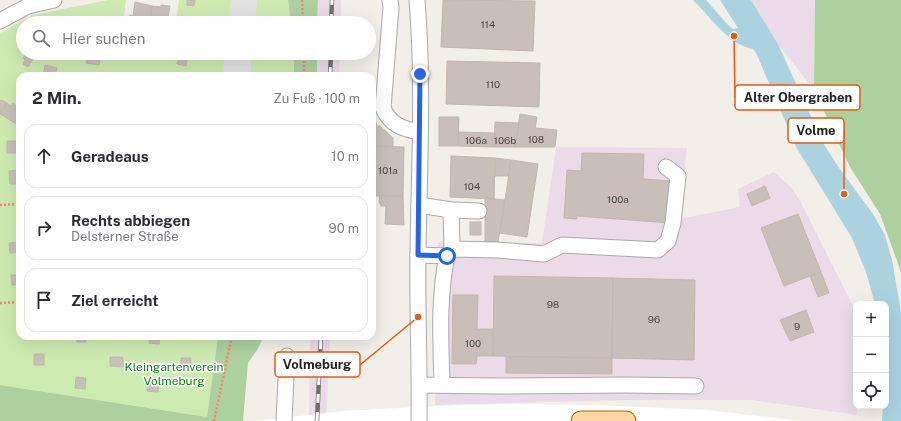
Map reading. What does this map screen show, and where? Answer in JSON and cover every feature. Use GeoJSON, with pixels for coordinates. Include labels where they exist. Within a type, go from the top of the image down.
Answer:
{"type":"FeatureCollection","features":[{"type":"Feature","properties":{"kind":"main road"},"geometry":{"type":"LineString","coordinates":[[581,421],[626,421]]}},
{"type":"Feature","properties":{"kind":"street"},"geometry":{"type":"LineString","coordinates":[[0,21],[28,6],[54,0]]}},
{"type":"Feature","properties":{"kind":"street"},"geometry":{"type":"LineString","coordinates":[[390,0],[391,7],[383,108],[386,115],[396,124],[404,129],[420,132]]}},
{"type":"Feature","properties":{"kind":"street"},"geometry":{"type":"LineString","coordinates":[[417,0],[420,68],[418,255],[420,385],[419,421]]}},
{"type":"Feature","properties":{"kind":"street"},"geometry":{"type":"LineString","coordinates":[[418,255],[498,250],[544,254],[562,245],[658,250],[668,241],[673,223],[678,176],[666,166]]}},
{"type":"Feature","properties":{"kind":"street"},"geometry":{"type":"LineString","coordinates":[[419,205],[451,210],[479,211]]}},
{"type":"Feature","properties":{"kind":"street"},"geometry":{"type":"LineString","coordinates":[[442,385],[441,334],[443,274],[449,253],[451,210]]}},
{"type":"Feature","properties":{"kind":"street"},"geometry":{"type":"LineString","coordinates":[[284,421],[288,356]]}},
{"type":"Feature","properties":{"kind":"street"},"geometry":{"type":"LineString","coordinates":[[420,385],[696,386]]}},
{"type":"Feature","properties":{"kind":"path"},"geometry":{"type":"LineString","coordinates":[[302,0],[303,16]]}},
{"type":"Feature","properties":{"kind":"path"},"geometry":{"type":"LineString","coordinates":[[304,60],[304,72]]}},
{"type":"Feature","properties":{"kind":"path"},"geometry":{"type":"LineString","coordinates":[[0,205],[16,204]]}},
{"type":"Feature","properties":{"kind":"path"},"geometry":{"type":"LineString","coordinates":[[0,304],[16,302]]}},
{"type":"Feature","properties":{"kind":"path"},"geometry":{"type":"LineString","coordinates":[[214,421],[231,340]]}},
{"type":"Feature","properties":{"kind":"shaded area"},"geometry":{"type":"Polygon","coordinates":[[[231,0],[257,0],[256,16],[229,16],[231,0]]]}},
{"type":"Feature","properties":{"kind":"shaded area"},"geometry":{"type":"Polygon","coordinates":[[[318,0],[341,0],[341,16],[317,16],[318,0]]]}},
{"type":"Feature","properties":{"kind":"shaded area"},"geometry":{"type":"Polygon","coordinates":[[[751,0],[815,0],[814,90],[778,44],[751,0]]]}},
{"type":"Feature","properties":{"kind":"shaded area"},"geometry":{"type":"Polygon","coordinates":[[[224,60],[251,60],[250,72],[223,72],[224,60]]]}},
{"type":"Feature","properties":{"kind":"shaded area"},"geometry":{"type":"Polygon","coordinates":[[[317,60],[340,60],[339,72],[317,72],[317,60]]]}},
{"type":"Feature","properties":{"kind":"shaded area"},"geometry":{"type":"Polygon","coordinates":[[[556,147],[687,148],[679,219],[740,207],[738,189],[774,172],[792,188],[800,201],[853,306],[853,409],[857,409],[857,415],[752,400],[625,400],[435,405],[438,242],[542,243],[556,147]]]}},
{"type":"Feature","properties":{"kind":"shaded area"},"geometry":{"type":"Polygon","coordinates":[[[310,340],[330,340],[326,421],[309,421],[310,340]]]}},
{"type":"Feature","properties":{"kind":"green space","name":"Kleingartenverein Volmeburg"},"geometry":{"type":"Polygon","coordinates":[[[108,0],[126,0],[124,16],[31,16],[108,0]]]}},
{"type":"Feature","properties":{"kind":"green space"},"geometry":{"type":"Polygon","coordinates":[[[179,0],[288,0],[290,16],[177,16],[179,0]]]}},
{"type":"Feature","properties":{"kind":"green space"},"geometry":{"type":"Polygon","coordinates":[[[288,0],[318,0],[317,16],[290,16],[288,0]]]}},
{"type":"Feature","properties":{"kind":"green space"},"geometry":{"type":"Polygon","coordinates":[[[815,0],[901,0],[901,272],[880,214],[850,167],[814,90],[815,0]]]}},
{"type":"Feature","properties":{"kind":"green space","name":"Kleingartenverein Volmeburg"},"geometry":{"type":"Polygon","coordinates":[[[16,24],[16,60],[294,60],[294,72],[16,72],[16,340],[217,340],[207,417],[0,385],[0,33],[16,24]]]}},
{"type":"Feature","properties":{"kind":"green space"},"geometry":{"type":"Polygon","coordinates":[[[294,60],[317,60],[317,72],[294,72],[294,60]]]}},
{"type":"Feature","properties":{"kind":"green space"},"geometry":{"type":"Polygon","coordinates":[[[217,340],[262,340],[248,363],[243,421],[0,421],[0,385],[207,417],[217,340]]]}},
{"type":"Feature","properties":{"kind":"water"},"geometry":{"type":"Polygon","coordinates":[[[693,0],[706,0],[733,29],[738,28],[720,0],[751,0],[778,44],[822,141],[837,165],[873,214],[885,235],[892,260],[901,311],[901,421],[882,421],[883,409],[889,409],[889,301],[874,301],[866,272],[852,238],[796,147],[757,55],[753,49],[735,42],[720,29],[693,0]]]}},
{"type":"Feature","properties":{"kind":"pier"},"geometry":{"type":"Polygon","coordinates":[[[536,404],[707,410],[800,421],[255,421],[344,411],[462,405],[536,404]]]}},
{"type":"Feature","properties":{"kind":"building"},"geometry":{"type":"Polygon","coordinates":[[[187,0],[195,0],[194,6],[187,5],[187,0]]]}},
{"type":"Feature","properties":{"kind":"building"},"geometry":{"type":"Polygon","coordinates":[[[443,0],[535,1],[533,51],[441,47],[443,0]]]}},
{"type":"Feature","properties":{"kind":"building"},"geometry":{"type":"Polygon","coordinates":[[[135,2],[152,6],[151,16],[133,16],[135,2]]]}},
{"type":"Feature","properties":{"kind":"building"},"geometry":{"type":"Polygon","coordinates":[[[161,5],[170,6],[168,16],[151,16],[152,6],[161,7],[161,5]]]}},
{"type":"Feature","properties":{"kind":"building"},"geometry":{"type":"Polygon","coordinates":[[[25,60],[32,60],[28,67],[23,64],[25,60]]]}},
{"type":"Feature","properties":{"kind":"building"},"geometry":{"type":"Polygon","coordinates":[[[87,60],[100,60],[99,65],[86,63],[87,60]]]}},
{"type":"Feature","properties":{"kind":"building"},"geometry":{"type":"Polygon","coordinates":[[[178,60],[187,60],[186,66],[177,64],[178,60]]]}},
{"type":"Feature","properties":{"kind":"building"},"geometry":{"type":"Polygon","coordinates":[[[447,61],[540,63],[539,107],[446,104],[447,61]]]}},
{"type":"Feature","properties":{"kind":"building"},"geometry":{"type":"Polygon","coordinates":[[[45,65],[57,68],[56,72],[44,72],[45,65]]]}},
{"type":"Feature","properties":{"kind":"building"},"geometry":{"type":"Polygon","coordinates":[[[1,100],[7,103],[0,113],[0,102],[1,100]]]}},
{"type":"Feature","properties":{"kind":"building"},"geometry":{"type":"Polygon","coordinates":[[[7,103],[11,106],[13,103],[16,105],[16,124],[0,114],[7,103]]]}},
{"type":"Feature","properties":{"kind":"building"},"geometry":{"type":"Polygon","coordinates":[[[520,114],[537,117],[535,128],[557,130],[555,147],[515,147],[520,114]]]}},
{"type":"Feature","properties":{"kind":"building"},"geometry":{"type":"Polygon","coordinates":[[[439,117],[459,117],[458,146],[439,146],[439,117]]]}},
{"type":"Feature","properties":{"kind":"building"},"geometry":{"type":"Polygon","coordinates":[[[495,122],[519,123],[515,147],[494,147],[495,122]]]}},
{"type":"Feature","properties":{"kind":"building"},"geometry":{"type":"Polygon","coordinates":[[[376,123],[377,126],[380,126],[393,138],[393,147],[376,146],[376,123]]]}},
{"type":"Feature","properties":{"kind":"building"},"geometry":{"type":"Polygon","coordinates":[[[459,132],[495,133],[494,147],[458,146],[459,132]]]}},
{"type":"Feature","properties":{"kind":"building"},"geometry":{"type":"Polygon","coordinates":[[[7,141],[16,141],[16,153],[7,153],[7,141]]]}},
{"type":"Feature","properties":{"kind":"building"},"geometry":{"type":"Polygon","coordinates":[[[376,146],[404,147],[403,196],[376,196],[376,146]]]}},
{"type":"Feature","properties":{"kind":"building"},"geometry":{"type":"Polygon","coordinates":[[[582,153],[644,154],[643,179],[673,181],[670,223],[577,216],[577,219],[564,218],[567,170],[581,171],[582,153]]]}},
{"type":"Feature","properties":{"kind":"building"},"geometry":{"type":"Polygon","coordinates":[[[451,156],[495,158],[494,199],[450,197],[451,156]]]}},
{"type":"Feature","properties":{"kind":"building"},"geometry":{"type":"Polygon","coordinates":[[[495,158],[511,160],[509,176],[495,176],[495,158]]]}},
{"type":"Feature","properties":{"kind":"building"},"geometry":{"type":"Polygon","coordinates":[[[511,160],[538,164],[527,237],[500,233],[511,160]]]}},
{"type":"Feature","properties":{"kind":"building"},"geometry":{"type":"Polygon","coordinates":[[[16,170],[16,184],[10,184],[9,171],[16,170]]]}},
{"type":"Feature","properties":{"kind":"building"},"geometry":{"type":"Polygon","coordinates":[[[765,186],[770,198],[752,206],[747,194],[765,186]]]}},
{"type":"Feature","properties":{"kind":"building"},"geometry":{"type":"Polygon","coordinates":[[[380,196],[403,196],[404,225],[385,224],[386,206],[381,206],[379,201],[380,196]]]}},
{"type":"Feature","properties":{"kind":"building"},"geometry":{"type":"Polygon","coordinates":[[[485,198],[505,200],[498,242],[485,242],[485,198]]]}},
{"type":"Feature","properties":{"kind":"building"},"geometry":{"type":"Polygon","coordinates":[[[798,214],[821,272],[784,286],[761,228],[798,214]]]}},
{"type":"Feature","properties":{"kind":"building"},"geometry":{"type":"Polygon","coordinates":[[[470,222],[481,222],[481,235],[470,235],[470,222]]]}},
{"type":"Feature","properties":{"kind":"building"},"geometry":{"type":"Polygon","coordinates":[[[16,242],[16,252],[10,253],[9,243],[16,242]]]}},
{"type":"Feature","properties":{"kind":"building"},"geometry":{"type":"Polygon","coordinates":[[[821,272],[829,293],[818,297],[810,276],[821,272]]]}},
{"type":"Feature","properties":{"kind":"building"},"geometry":{"type":"Polygon","coordinates":[[[11,275],[16,275],[16,284],[12,285],[11,275]]]}},
{"type":"Feature","properties":{"kind":"building"},"geometry":{"type":"Polygon","coordinates":[[[494,276],[613,278],[612,358],[493,356],[494,276]]]}},
{"type":"Feature","properties":{"kind":"building"},"geometry":{"type":"Polygon","coordinates":[[[613,278],[695,280],[694,360],[612,358],[613,278]]]}},
{"type":"Feature","properties":{"kind":"building"},"geometry":{"type":"Polygon","coordinates":[[[453,295],[478,295],[477,329],[493,329],[493,356],[477,356],[476,364],[452,364],[453,295]]]}},
{"type":"Feature","properties":{"kind":"building"},"geometry":{"type":"Polygon","coordinates":[[[806,310],[814,332],[790,341],[780,320],[806,310]]]}},
{"type":"Feature","properties":{"kind":"building"},"geometry":{"type":"Polygon","coordinates":[[[77,340],[86,340],[86,342],[77,342],[77,340]]]}},
{"type":"Feature","properties":{"kind":"building"},"geometry":{"type":"Polygon","coordinates":[[[149,340],[160,340],[159,344],[149,343],[149,340]]]}},
{"type":"Feature","properties":{"kind":"building"},"geometry":{"type":"Polygon","coordinates":[[[34,354],[44,354],[44,365],[34,365],[34,354]]]}},
{"type":"Feature","properties":{"kind":"building"},"geometry":{"type":"Polygon","coordinates":[[[110,357],[123,357],[123,367],[110,366],[110,357]]]}},
{"type":"Feature","properties":{"kind":"building"},"geometry":{"type":"Polygon","coordinates":[[[506,357],[612,358],[612,374],[506,373],[506,357]]]}},
{"type":"Feature","properties":{"kind":"building"},"geometry":{"type":"Polygon","coordinates":[[[181,358],[191,358],[191,370],[181,370],[181,358]]]}},
{"type":"Feature","properties":{"kind":"building"},"geometry":{"type":"Polygon","coordinates":[[[76,377],[86,378],[85,389],[75,388],[76,377]]]}},
{"type":"Feature","properties":{"kind":"building"},"geometry":{"type":"Polygon","coordinates":[[[148,380],[159,381],[158,392],[147,391],[148,380]]]}},
{"type":"Feature","properties":{"kind":"railway"},"geometry":{"type":"LineString","coordinates":[[331,16],[332,0]]}},
{"type":"Feature","properties":{"kind":"railway"},"geometry":{"type":"LineString","coordinates":[[330,72],[331,60]]}},
{"type":"Feature","properties":{"kind":"railway"},"geometry":{"type":"LineString","coordinates":[[317,421],[321,340]]}},
{"type":"Feature","properties":{"kind":"place","name":"Alter Obergraben"},"geometry":{"type":"Point","coordinates":[734,36]}},
{"type":"Feature","properties":{"kind":"place","name":"Volme"},"geometry":{"type":"Point","coordinates":[844,194]}},
{"type":"Feature","properties":{"kind":"place","name":"Volmeburg"},"geometry":{"type":"Point","coordinates":[418,317]}},
{"type":"Feature","properties":{"kind":"route"},"geometry":{"type":"LineString","coordinates":[[420,74],[418,255],[447,256]]}}]}
